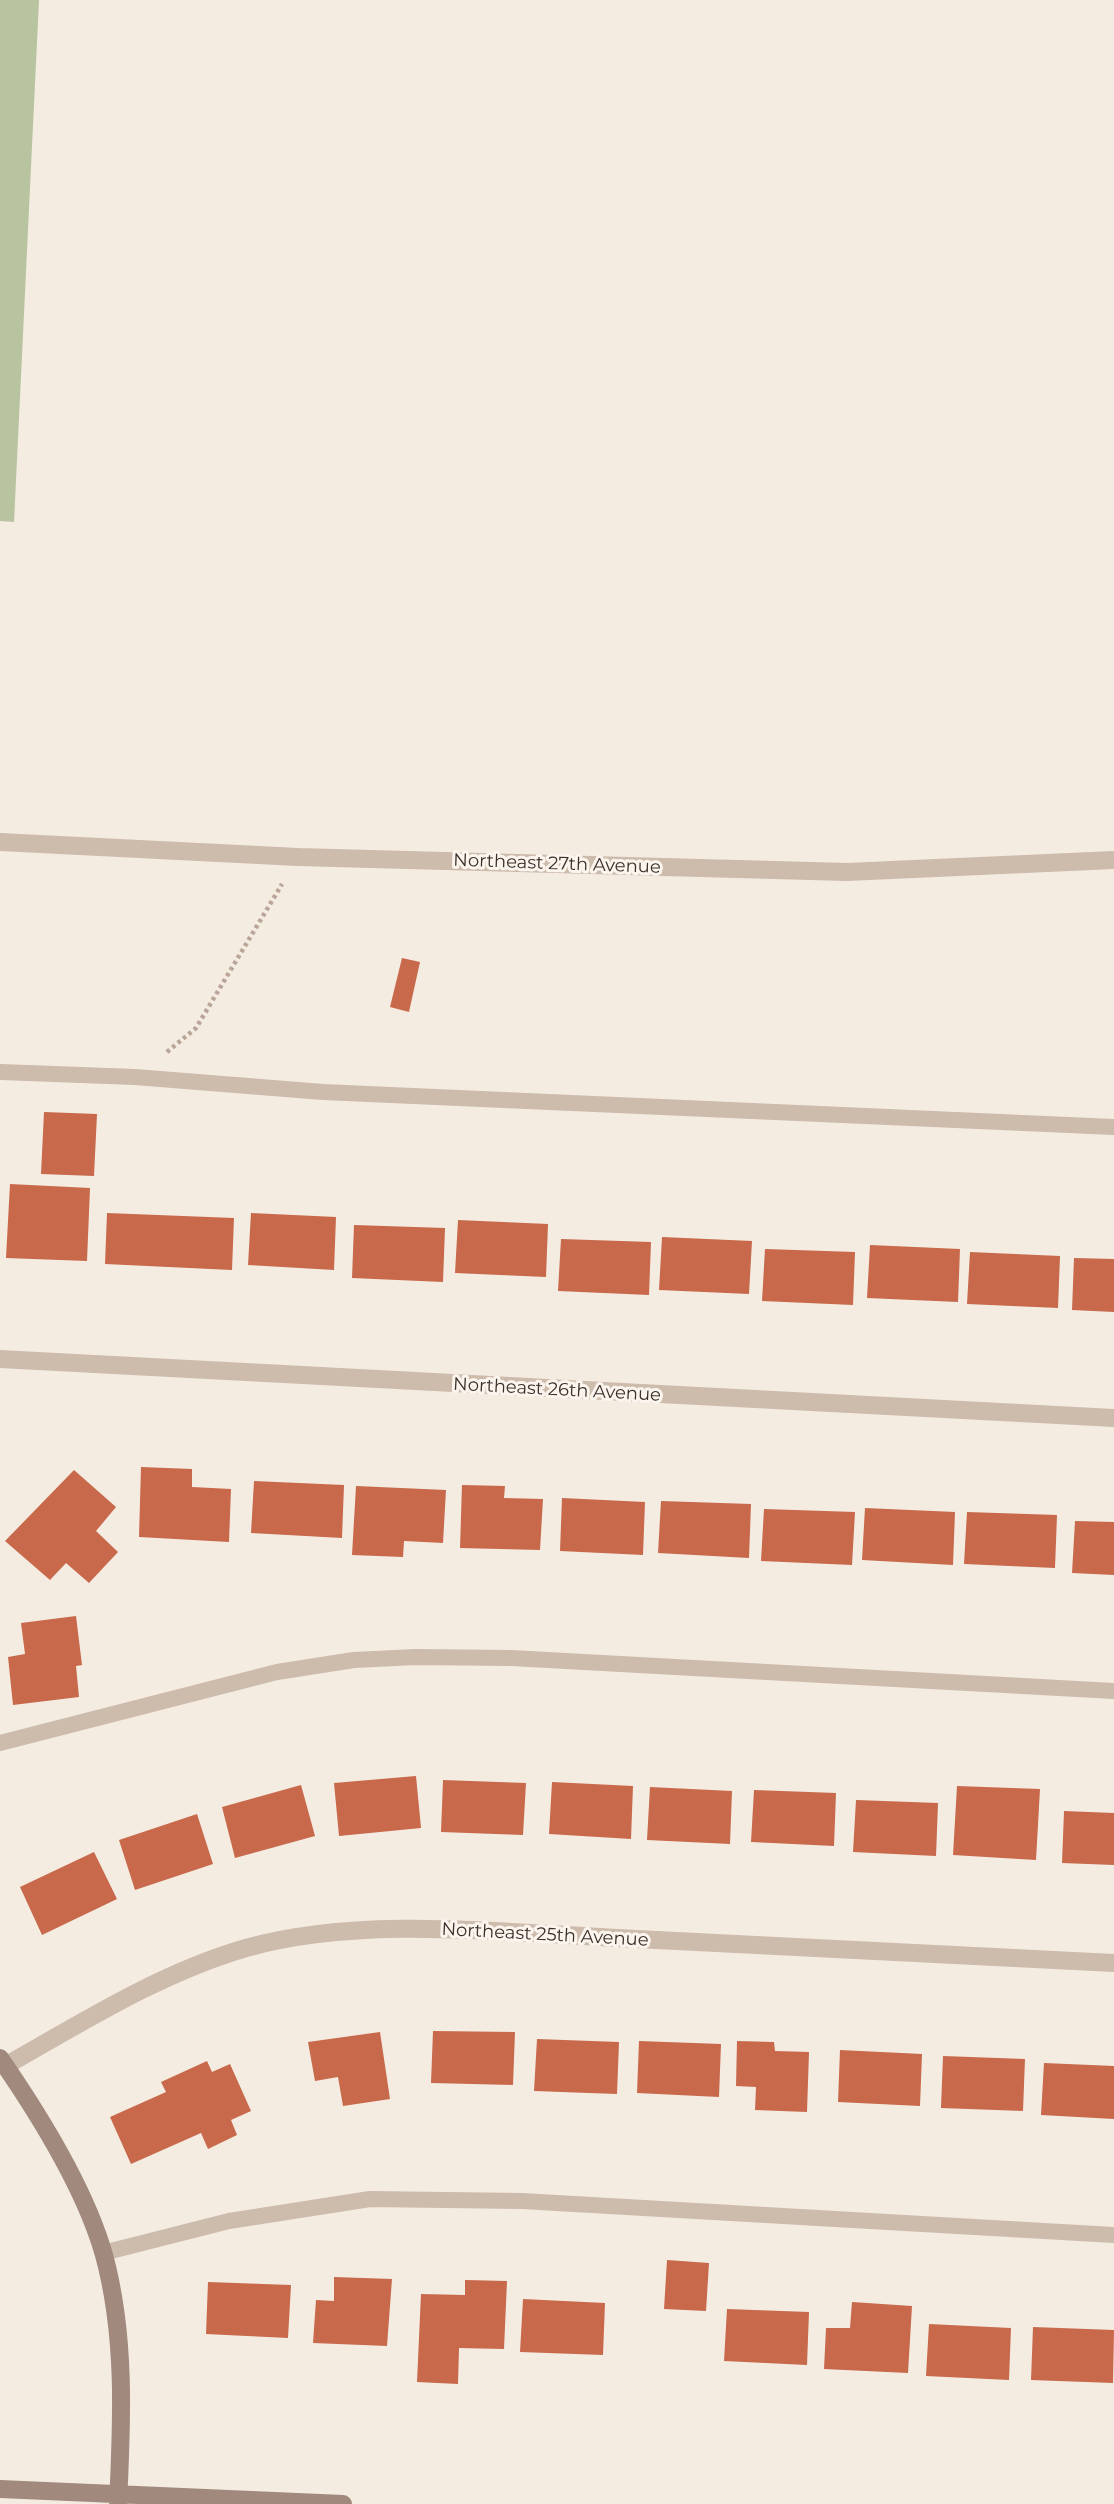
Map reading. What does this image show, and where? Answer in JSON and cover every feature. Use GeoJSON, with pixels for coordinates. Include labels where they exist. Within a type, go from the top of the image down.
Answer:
{"type":"FeatureCollection","features":[{"type":"Feature","properties":{"kind":"street","name":"Northeast 27th Avenue"},"geometry":{"type":"LineString","coordinates":[[0,842],[298,857],[847,872],[1114,860]]}},
{"type":"Feature","properties":{"kind":"street","name":"Northeast 26th Avenue"},"geometry":{"type":"LineString","coordinates":[[0,1359],[1114,1418]]}},
{"type":"Feature","properties":{"kind":"street","name":"Northeast 25th Avenue"},"geometry":{"type":"LineString","coordinates":[[3,2062],[194,1966],[248,1948],[306,1936],[441,1929],[1114,1962]]}},
{"type":"Feature","properties":{"kind":"street"},"geometry":{"type":"LineString","coordinates":[[3,2062],[60,2157],[85,2206],[103,2253],[114,2300],[121,2382],[118,2500]]}},
{"type":"Feature","properties":{"kind":"street"},"geometry":{"type":"LineString","coordinates":[[0,2489],[118,2500],[343,2504]]}},
{"type":"Feature","properties":{"kind":"lane"},"geometry":{"type":"LineString","coordinates":[[0,1072],[135,1077],[323,1092],[1114,1127]]}},
{"type":"Feature","properties":{"kind":"lane"},"geometry":{"type":"LineString","coordinates":[[0,1743],[277,1672],[354,1660],[416,1657],[511,1658],[1114,1691]]}},
{"type":"Feature","properties":{"kind":"lane"},"geometry":{"type":"LineString","coordinates":[[103,2253],[229,2221],[370,2199],[523,2201],[1114,2235]]}},
{"type":"Feature","properties":{"kind":"path"},"geometry":{"type":"LineString","coordinates":[[135,1077],[196,1028],[298,857]]}},
{"type":"Feature","properties":{"kind":"green space"},"geometry":{"type":"Polygon","coordinates":[[[0,0],[39,0],[14,522],[0,521],[0,0]]]}},
{"type":"Feature","properties":{"kind":"building"},"geometry":{"type":"Polygon","coordinates":[[[402,958],[420,962],[409,1012],[390,1007],[402,958]]]}},
{"type":"Feature","properties":{"kind":"building"},"geometry":{"type":"Polygon","coordinates":[[[44,1112],[97,1114],[94,1176],[41,1174],[44,1112]]]}},
{"type":"Feature","properties":{"kind":"building"},"geometry":{"type":"Polygon","coordinates":[[[10,1184],[90,1188],[87,1261],[6,1258],[10,1184]]]}},
{"type":"Feature","properties":{"kind":"building"},"geometry":{"type":"Polygon","coordinates":[[[107,1213],[234,1218],[232,1270],[105,1264],[107,1213]]]}},
{"type":"Feature","properties":{"kind":"building"},"geometry":{"type":"Polygon","coordinates":[[[251,1213],[336,1217],[334,1270],[248,1265],[251,1213]]]}},
{"type":"Feature","properties":{"kind":"building"},"geometry":{"type":"Polygon","coordinates":[[[458,1220],[548,1224],[546,1277],[455,1273],[458,1220]]]}},
{"type":"Feature","properties":{"kind":"building"},"geometry":{"type":"Polygon","coordinates":[[[354,1225],[445,1228],[443,1282],[352,1278],[354,1225]]]}},
{"type":"Feature","properties":{"kind":"building"},"geometry":{"type":"Polygon","coordinates":[[[662,1237],[752,1241],[749,1294],[659,1290],[662,1237]]]}},
{"type":"Feature","properties":{"kind":"building"},"geometry":{"type":"Polygon","coordinates":[[[561,1239],[651,1242],[649,1295],[558,1291],[561,1239]]]}},
{"type":"Feature","properties":{"kind":"building"},"geometry":{"type":"Polygon","coordinates":[[[870,1245],[960,1249],[958,1302],[867,1298],[870,1245]]]}},
{"type":"Feature","properties":{"kind":"building"},"geometry":{"type":"Polygon","coordinates":[[[765,1249],[855,1252],[853,1305],[762,1301],[765,1249]]]}},
{"type":"Feature","properties":{"kind":"building"},"geometry":{"type":"Polygon","coordinates":[[[970,1252],[1060,1256],[1058,1308],[967,1304],[970,1252]]]}},
{"type":"Feature","properties":{"kind":"building"},"geometry":{"type":"Polygon","coordinates":[[[1074,1258],[1114,1259],[1114,1312],[1072,1310],[1074,1258]]]}},
{"type":"Feature","properties":{"kind":"building"},"geometry":{"type":"Polygon","coordinates":[[[141,1467],[192,1469],[192,1487],[231,1489],[229,1542],[139,1537],[141,1467]]]}},
{"type":"Feature","properties":{"kind":"building"},"geometry":{"type":"Polygon","coordinates":[[[74,1470],[116,1507],[96,1531],[118,1552],[89,1583],[66,1563],[50,1580],[5,1541],[74,1470]]]}},
{"type":"Feature","properties":{"kind":"building"},"geometry":{"type":"Polygon","coordinates":[[[254,1481],[344,1485],[342,1538],[251,1533],[254,1481]]]}},
{"type":"Feature","properties":{"kind":"building"},"geometry":{"type":"Polygon","coordinates":[[[462,1485],[505,1486],[504,1498],[543,1499],[540,1550],[460,1548],[462,1485]]]}},
{"type":"Feature","properties":{"kind":"building"},"geometry":{"type":"Polygon","coordinates":[[[356,1486],[446,1490],[443,1543],[404,1541],[403,1557],[352,1555],[356,1486]]]}},
{"type":"Feature","properties":{"kind":"building"},"geometry":{"type":"Polygon","coordinates":[[[562,1498],[645,1502],[643,1555],[560,1551],[562,1498]]]}},
{"type":"Feature","properties":{"kind":"building"},"geometry":{"type":"Polygon","coordinates":[[[661,1501],[751,1504],[749,1558],[658,1553],[661,1501]]]}},
{"type":"Feature","properties":{"kind":"building"},"geometry":{"type":"Polygon","coordinates":[[[865,1508],[955,1512],[953,1565],[862,1560],[865,1508]]]}},
{"type":"Feature","properties":{"kind":"building"},"geometry":{"type":"Polygon","coordinates":[[[764,1509],[855,1512],[852,1565],[761,1561],[764,1509]]]}},
{"type":"Feature","properties":{"kind":"building"},"geometry":{"type":"Polygon","coordinates":[[[967,1512],[1057,1515],[1055,1568],[964,1564],[967,1512]]]}},
{"type":"Feature","properties":{"kind":"building"},"geometry":{"type":"Polygon","coordinates":[[[1075,1521],[1114,1522],[1114,1575],[1072,1573],[1075,1521]]]}},
{"type":"Feature","properties":{"kind":"building"},"geometry":{"type":"Polygon","coordinates":[[[76,1616],[82,1665],[76,1666],[79,1697],[13,1705],[8,1657],[25,1654],[21,1623],[76,1616]]]}},
{"type":"Feature","properties":{"kind":"building"},"geometry":{"type":"Polygon","coordinates":[[[416,1776],[421,1828],[339,1836],[334,1783],[416,1776]]]}},
{"type":"Feature","properties":{"kind":"building"},"geometry":{"type":"Polygon","coordinates":[[[443,1780],[526,1783],[523,1835],[441,1832],[443,1780]]]}},
{"type":"Feature","properties":{"kind":"building"},"geometry":{"type":"Polygon","coordinates":[[[552,1782],[633,1786],[631,1839],[549,1834],[552,1782]]]}},
{"type":"Feature","properties":{"kind":"building"},"geometry":{"type":"Polygon","coordinates":[[[301,1785],[315,1836],[235,1858],[222,1807],[301,1785]]]}},
{"type":"Feature","properties":{"kind":"building"},"geometry":{"type":"Polygon","coordinates":[[[957,1786],[1040,1789],[1036,1860],[953,1855],[957,1786]]]}},
{"type":"Feature","properties":{"kind":"building"},"geometry":{"type":"Polygon","coordinates":[[[650,1787],[732,1791],[730,1844],[647,1840],[650,1787]]]}},
{"type":"Feature","properties":{"kind":"building"},"geometry":{"type":"Polygon","coordinates":[[[754,1790],[836,1793],[834,1846],[751,1842],[754,1790]]]}},
{"type":"Feature","properties":{"kind":"building"},"geometry":{"type":"Polygon","coordinates":[[[856,1800],[938,1803],[936,1856],[853,1852],[856,1800]]]}},
{"type":"Feature","properties":{"kind":"building"},"geometry":{"type":"Polygon","coordinates":[[[1064,1811],[1114,1813],[1114,1865],[1062,1863],[1064,1811]]]}},
{"type":"Feature","properties":{"kind":"building"},"geometry":{"type":"Polygon","coordinates":[[[197,1814],[213,1864],[135,1890],[119,1840],[197,1814]]]}},
{"type":"Feature","properties":{"kind":"building"},"geometry":{"type":"Polygon","coordinates":[[[94,1852],[117,1899],[42,1935],[20,1887],[94,1852]]]}},
{"type":"Feature","properties":{"kind":"building"},"geometry":{"type":"Polygon","coordinates":[[[433,2031],[515,2032],[513,2085],[431,2083],[433,2031]]]}},
{"type":"Feature","properties":{"kind":"building"},"geometry":{"type":"Polygon","coordinates":[[[380,2032],[390,2099],[343,2106],[338,2077],[315,2081],[308,2042],[380,2032]]]}},
{"type":"Feature","properties":{"kind":"building"},"geometry":{"type":"Polygon","coordinates":[[[537,2039],[619,2042],[617,2094],[534,2091],[537,2039]]]}},
{"type":"Feature","properties":{"kind":"building"},"geometry":{"type":"Polygon","coordinates":[[[639,2041],[721,2044],[719,2097],[637,2093],[639,2041]]]}},
{"type":"Feature","properties":{"kind":"building"},"geometry":{"type":"Polygon","coordinates":[[[737,2041],[774,2042],[775,2051],[809,2052],[807,2112],[755,2110],[756,2087],[736,2086],[737,2041]]]}},
{"type":"Feature","properties":{"kind":"building"},"geometry":{"type":"Polygon","coordinates":[[[840,2050],[922,2054],[920,2106],[838,2102],[840,2050]]]}},
{"type":"Feature","properties":{"kind":"building"},"geometry":{"type":"Polygon","coordinates":[[[943,2056],[1025,2059],[1023,2111],[941,2108],[943,2056]]]}},
{"type":"Feature","properties":{"kind":"building"},"geometry":{"type":"Polygon","coordinates":[[[207,2061],[212,2072],[230,2064],[251,2111],[231,2120],[237,2135],[208,2149],[201,2133],[131,2164],[110,2117],[166,2092],[161,2082],[207,2061]]]}},
{"type":"Feature","properties":{"kind":"building"},"geometry":{"type":"Polygon","coordinates":[[[1044,2063],[1114,2066],[1114,2119],[1041,2115],[1044,2063]]]}},
{"type":"Feature","properties":{"kind":"building"},"geometry":{"type":"Polygon","coordinates":[[[667,2260],[709,2263],[706,2311],[664,2309],[667,2260]]]}},
{"type":"Feature","properties":{"kind":"building"},"geometry":{"type":"Polygon","coordinates":[[[334,2277],[392,2279],[387,2346],[313,2343],[316,2300],[334,2301],[334,2277]]]}},
{"type":"Feature","properties":{"kind":"building"},"geometry":{"type":"Polygon","coordinates":[[[465,2280],[507,2281],[504,2349],[459,2348],[458,2384],[417,2382],[421,2294],[465,2295],[465,2280]]]}},
{"type":"Feature","properties":{"kind":"building"},"geometry":{"type":"Polygon","coordinates":[[[208,2282],[291,2285],[288,2338],[206,2334],[208,2282]]]}},
{"type":"Feature","properties":{"kind":"building"},"geometry":{"type":"Polygon","coordinates":[[[523,2299],[605,2303],[603,2355],[520,2352],[523,2299]]]}},
{"type":"Feature","properties":{"kind":"building"},"geometry":{"type":"Polygon","coordinates":[[[852,2302],[912,2306],[908,2373],[824,2369],[826,2328],[850,2328],[852,2302]]]}},
{"type":"Feature","properties":{"kind":"building"},"geometry":{"type":"Polygon","coordinates":[[[727,2309],[809,2312],[807,2365],[724,2361],[727,2309]]]}},
{"type":"Feature","properties":{"kind":"building"},"geometry":{"type":"Polygon","coordinates":[[[929,2324],[1011,2328],[1009,2380],[926,2376],[929,2324]]]}},
{"type":"Feature","properties":{"kind":"building"},"geometry":{"type":"Polygon","coordinates":[[[1033,2327],[1114,2330],[1113,2383],[1031,2380],[1033,2327]]]}}]}
